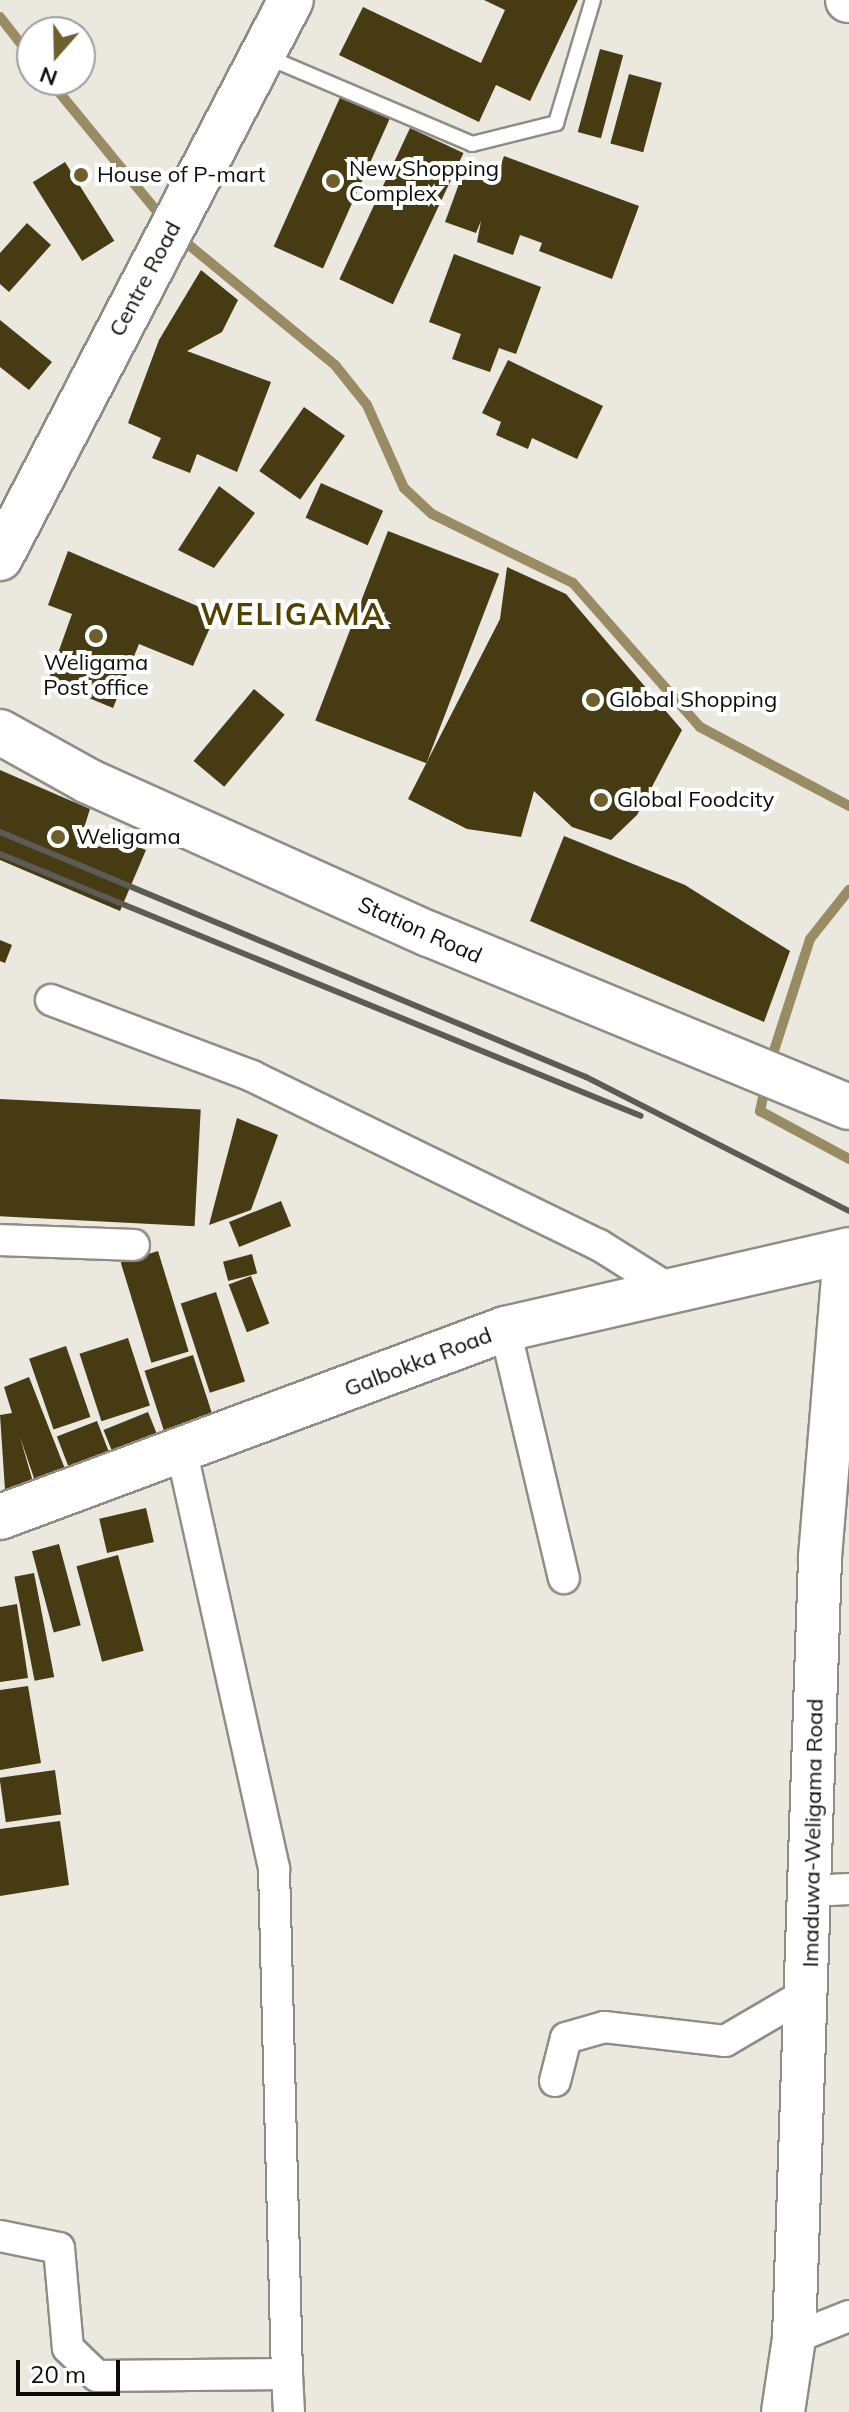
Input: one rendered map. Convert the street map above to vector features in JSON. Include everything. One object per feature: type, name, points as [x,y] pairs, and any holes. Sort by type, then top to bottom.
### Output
[{"type":"main road","name":"Centre Road","points":[[0,558],[291,0]]},
{"type":"main road","name":"Station Road","points":[[0,732],[214,838],[707,1052],[849,1107]]},
{"type":"main road","name":"Galbokka Road","points":[[0,1517],[182,1453],[505,1329],[666,1287],[847,1252]]},
{"type":"main road","name":"Imaduwa-Weligama Road","points":[[783,2412],[794,2338],[809,1992],[830,1890],[820,1557],[847,1252]]},
{"type":"street","points":[[51,1000],[252,1076],[599,1245],[666,1287]]},
{"type":"street","points":[[0,1240],[134,1245]]},
{"type":"street","points":[[505,1329],[564,1578]]},
{"type":"street","points":[[182,1453],[274,1869],[289,2412]]},
{"type":"street","points":[[555,2081],[566,2038],[604,2027],[725,2041],[809,1992]]},
{"type":"street","points":[[0,2236],[59,2248],[68,2348],[97,2376],[287,2374]]},
{"type":"street","points":[[794,2338],[849,2316]]},
{"type":"lane","points":[[261,54],[472,144],[556,123],[593,0]]},
{"type":"building","points":[[484,0],[578,0],[530,101],[496,85],[479,122],[339,55],[363,7],[481,63],[505,10]]},
{"type":"building","points":[[600,49],[623,55],[601,138],[578,132]]},
{"type":"building","points":[[629,74],[662,83],[643,152],[610,144]]},
{"type":"building","name":"New Shopping Complex","points":[[342,93],[391,115],[323,268],[274,246]]},
{"type":"building","points":[[410,128],[463,153],[393,304],[339,279]]},
{"type":"building","points":[[504,156],[639,206],[612,279],[539,251],[542,243],[520,235],[513,255],[477,242],[481,221],[476,233],[445,222],[468,159],[499,170]]},
{"type":"building","points":[[65,162],[114,241],[82,261],[33,182]]},
{"type":"building","points":[[27,223],[51,245],[9,292],[0,284],[0,253]]},
{"type":"building","points":[[454,254],[541,287],[516,354],[499,348],[490,372],[452,359],[461,334],[429,322]]},
{"type":"building","points":[[201,270],[238,300],[222,332],[187,351],[271,382],[237,472],[197,454],[190,473],[152,458],[161,438],[128,423],[159,340]]},
{"type":"building","points":[[0,320],[52,362],[29,390],[0,367]]},
{"type":"building","points":[[508,360],[603,406],[577,459],[532,438],[528,449],[496,435],[501,422],[482,413]]},
{"type":"building","points":[[304,407],[345,436],[300,500],[259,471]]},
{"type":"building","points":[[321,483],[383,511],[368,545],[306,518]]},
{"type":"building","points":[[219,486],[255,513],[214,568],[178,550]]},
{"type":"building","points":[[388,531],[499,574],[426,763],[315,721]]},
{"type":"building","points":[[68,551],[216,614],[193,666],[139,644],[113,708],[48,681],[72,614],[48,605]]},
{"type":"building","points":[[507,567],[566,594],[682,730],[637,815],[611,840],[572,827],[534,791],[521,837],[467,829],[408,799],[500,619]]},
{"type":"building","points":[[254,689],[285,715],[224,787],[194,761]]},
{"type":"building","name":"Weligama","points":[[0,770],[90,809],[85,825],[146,850],[120,911],[0,860]]},
{"type":"building","points":[[564,836],[685,885],[790,951],[764,1022],[530,921]]},
{"type":"building","points":[[0,940],[12,945],[5,963],[0,961]]},
{"type":"building","points":[[0,1099],[201,1110],[195,1226],[0,1216]]},
{"type":"building","points":[[237,1118],[278,1135],[251,1210],[209,1225]]},
{"type":"building","points":[[281,1201],[291,1226],[239,1247],[229,1222]]},
{"type":"building","points":[[158,1251],[189,1351],[151,1363],[121,1262]]},
{"type":"building","points":[[252,1254],[257,1273],[228,1281],[223,1262]]},
{"type":"building","points":[[251,1276],[269,1324],[247,1332],[229,1285]]},
{"type":"building","points":[[216,1292],[245,1381],[210,1393],[181,1303]]},
{"type":"building","points":[[128,1338],[150,1406],[101,1421],[79,1354]]},
{"type":"building","points":[[66,1346],[90,1417],[54,1430],[29,1359]]},
{"type":"building","points":[[193,1355],[215,1423],[167,1439],[144,1371]]},
{"type":"building","points":[[29,1377],[67,1474],[36,1484],[20,1437],[33,1482],[5,1490],[0,1415],[12,1413],[4,1387]]},
{"type":"building","points":[[148,1412],[161,1444],[117,1462],[103,1430]]},
{"type":"building","points":[[97,1421],[110,1455],[70,1470],[57,1436]]},
{"type":"building","points":[[146,1508],[154,1542],[107,1553],[99,1519]]},
{"type":"building","points":[[59,1544],[81,1625],[54,1632],[32,1551]]},
{"type":"building","points":[[118,1555],[144,1651],[102,1662],[76,1566]]},
{"type":"building","points":[[34,1573],[54,1677],[35,1681],[14,1577]]},
{"type":"building","points":[[17,1604],[28,1678],[0,1682],[0,1607]]},
{"type":"building","points":[[28,1686],[41,1763],[0,1770],[0,1690]]},
{"type":"building","points":[[55,1770],[61,1815],[6,1822],[0,1778]]},
{"type":"building","points":[[60,1821],[69,1885],[0,1896],[0,1829]]},
{"type":"waterway","points":[[0,17],[16,38]]},
{"type":"waterway","points":[[62,96],[165,221]]},
{"type":"waterway","points":[[178,236],[335,365],[367,405],[404,488],[432,514],[573,583],[700,727],[849,806]]},
{"type":"waterway","points":[[770,1063],[810,939],[849,890]]},
{"type":"waterway","points":[[766,1083],[760,1111],[849,1159]]},
{"type":"railway","points":[[0,832],[586,1077],[849,1211]]},
{"type":"railway","points":[[0,854],[641,1116]]},
{"type":"place","name":"House of P-mart","points":[[81,175]]},
{"type":"place","name":"New Shopping Complex","points":[[333,181]]},
{"type":"place","name":"Weligama Post office","points":[[96,636]]},
{"type":"place","name":"Global Shopping","points":[[593,700]]},
{"type":"place","name":"Global Foodcity","points":[[601,800]]},
{"type":"place","name":"Weligama","points":[[58,837]]},
{"type":"district","name":"WELIGAMA","points":[[293,614]]}]
